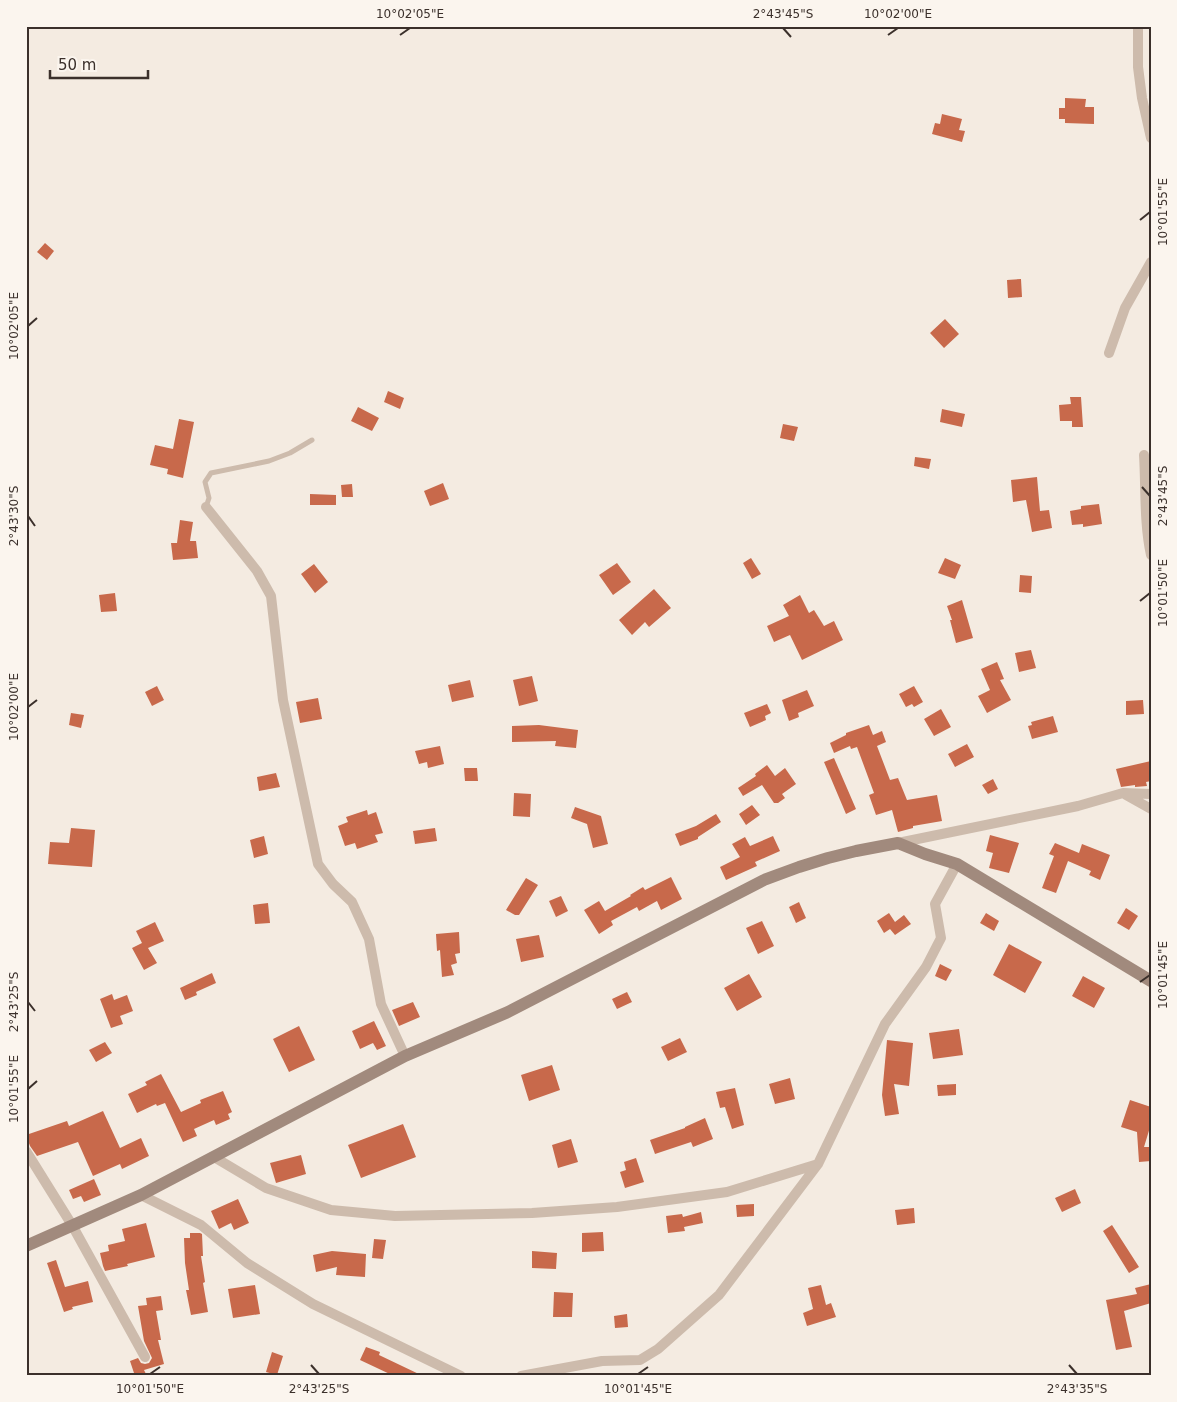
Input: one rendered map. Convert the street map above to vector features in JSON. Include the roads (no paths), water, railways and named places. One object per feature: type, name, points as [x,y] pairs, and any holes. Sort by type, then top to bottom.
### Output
[{"type":"street","points":[[1138,26],[1138,67],[1142,98],[1151,138]]},
{"type":"street","points":[[1109,353],[1125,308],[1151,262]]},
{"type":"street","points":[[1144,455],[1147,531],[1151,555]]},
{"type":"street","points":[[206,507],[258,571],[271,596],[283,700],[318,864],[352,902],[369,939],[381,1004],[405,1056]]},
{"type":"street","points":[[1124,793],[1151,809]]},
{"type":"street","points":[[26,1246],[142,1195],[405,1056],[508,1012],[764,880],[828,858],[856,851],[1078,806],[1124,793],[1151,794]]},
{"type":"street","points":[[898,843],[957,864],[1151,981]]},
{"type":"street","points":[[521,1376],[602,1361],[640,1360],[658,1349],[719,1295],[818,1164],[886,1024],[926,967],[941,938],[935,904],[957,864]]},
{"type":"street","points":[[26,1151],[72,1225],[145,1357]]},
{"type":"street","points":[[214,1157],[266,1188],[331,1210],[395,1216],[532,1213],[617,1207],[727,1192],[818,1164]]},
{"type":"street","points":[[142,1195],[200,1225],[247,1263],[313,1304],[461,1376]]},
{"type":"lane","points":[[206,507],[209,498],[205,482],[211,473],[269,462],[290,453],[312,440]]}]
